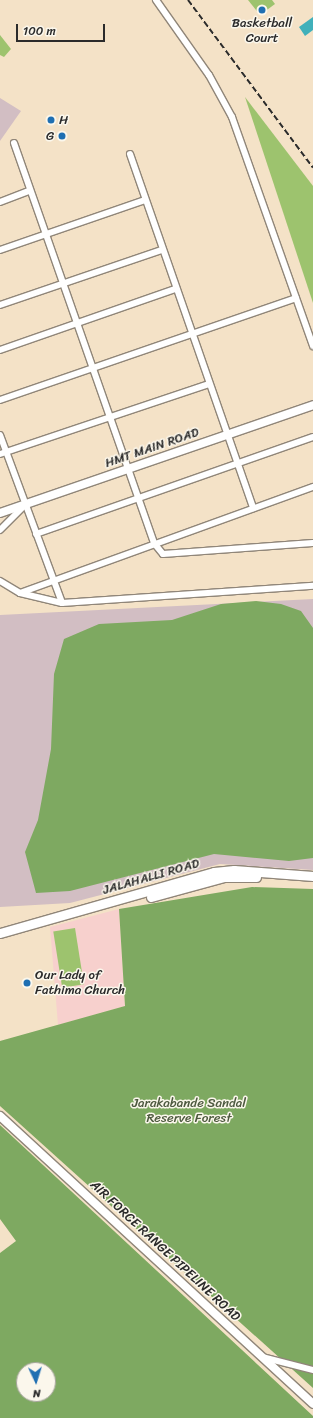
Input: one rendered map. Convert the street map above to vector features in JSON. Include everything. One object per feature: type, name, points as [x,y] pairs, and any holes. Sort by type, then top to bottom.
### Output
[{"type":"main road","name":"JALAHALLI ROAD","points":[[0,933],[234,870],[313,876]]},
{"type":"main road","points":[[0,938],[175,887],[231,877],[313,882]]},
{"type":"street","points":[[156,0],[209,75],[232,116],[313,346]]},
{"type":"street","points":[[14,143],[44,234],[154,543],[162,554],[313,543]]},
{"type":"street","points":[[130,154],[175,289],[253,508]]},
{"type":"street","points":[[0,202],[29,191]]},
{"type":"street","points":[[0,250],[145,200]]},
{"type":"street","points":[[0,305],[162,250]]},
{"type":"street","points":[[0,350],[76,322],[175,289]]},
{"type":"street","points":[[0,400],[91,366],[296,298]]},
{"type":"street","points":[[3,453],[209,384]]},
{"type":"street","name":"HMT MAIN ROAD","points":[[0,513],[313,405]]},
{"type":"street","points":[[0,435],[3,453],[25,505],[62,603]]},
{"type":"street","points":[[36,534],[313,437]]},
{"type":"street","points":[[20,593],[52,579],[313,487]]},
{"type":"street","points":[[0,530],[25,505]]},
{"type":"street","points":[[0,581],[20,593],[62,603],[313,586]]},
{"type":"street","name":"AIR FORCE RANGE PIPELINE ROAD","points":[[0,1116],[313,1404]]},
{"type":"street","points":[[262,1357],[313,1370]]},
{"type":"shaded area","points":[[0,98],[21,111],[0,141]]},
{"type":"shaded area","points":[[313,599],[313,870],[220,864],[70,903],[0,907],[0,615]]},
{"type":"shaded area","points":[[119,909],[125,1006],[58,1025],[50,927]]},
{"type":"green space","name":"Basketball Court","points":[[248,0],[272,0],[275,4],[260,15]]},
{"type":"green space","points":[[0,35],[11,49],[4,57],[0,55]]},
{"type":"green space","points":[[245,97],[313,186],[313,303]]},
{"type":"green space","points":[[256,601],[281,604],[301,611],[313,628],[313,858],[289,861],[214,854],[70,891],[36,893],[25,852],[38,820],[51,749],[54,674],[64,639],[99,624],[172,620],[221,604]]},
{"type":"green space","name":"Jarakabande Sandal Reserve Forest","points":[[252,887],[313,889],[313,1388],[0,1106],[0,1041],[125,1006],[119,909]]},
{"type":"green space","points":[[75,928],[84,984],[62,988],[53,931]]},
{"type":"green space","points":[[0,1125],[313,1416],[313,1418],[0,1418],[0,1253],[16,1241],[0,1219]]},
{"type":"water","points":[[313,17],[313,30],[305,36],[299,27]]},
{"type":"railway","points":[[188,0],[313,168]]},
{"type":"place","name":"Basketball Court","points":[[262,10]]},
{"type":"place","name":"H","points":[[51,120]]},
{"type":"place","name":"G","points":[[62,136]]},
{"type":"place","name":"Our Lady of Fathima Church","points":[[27,983]]}]
